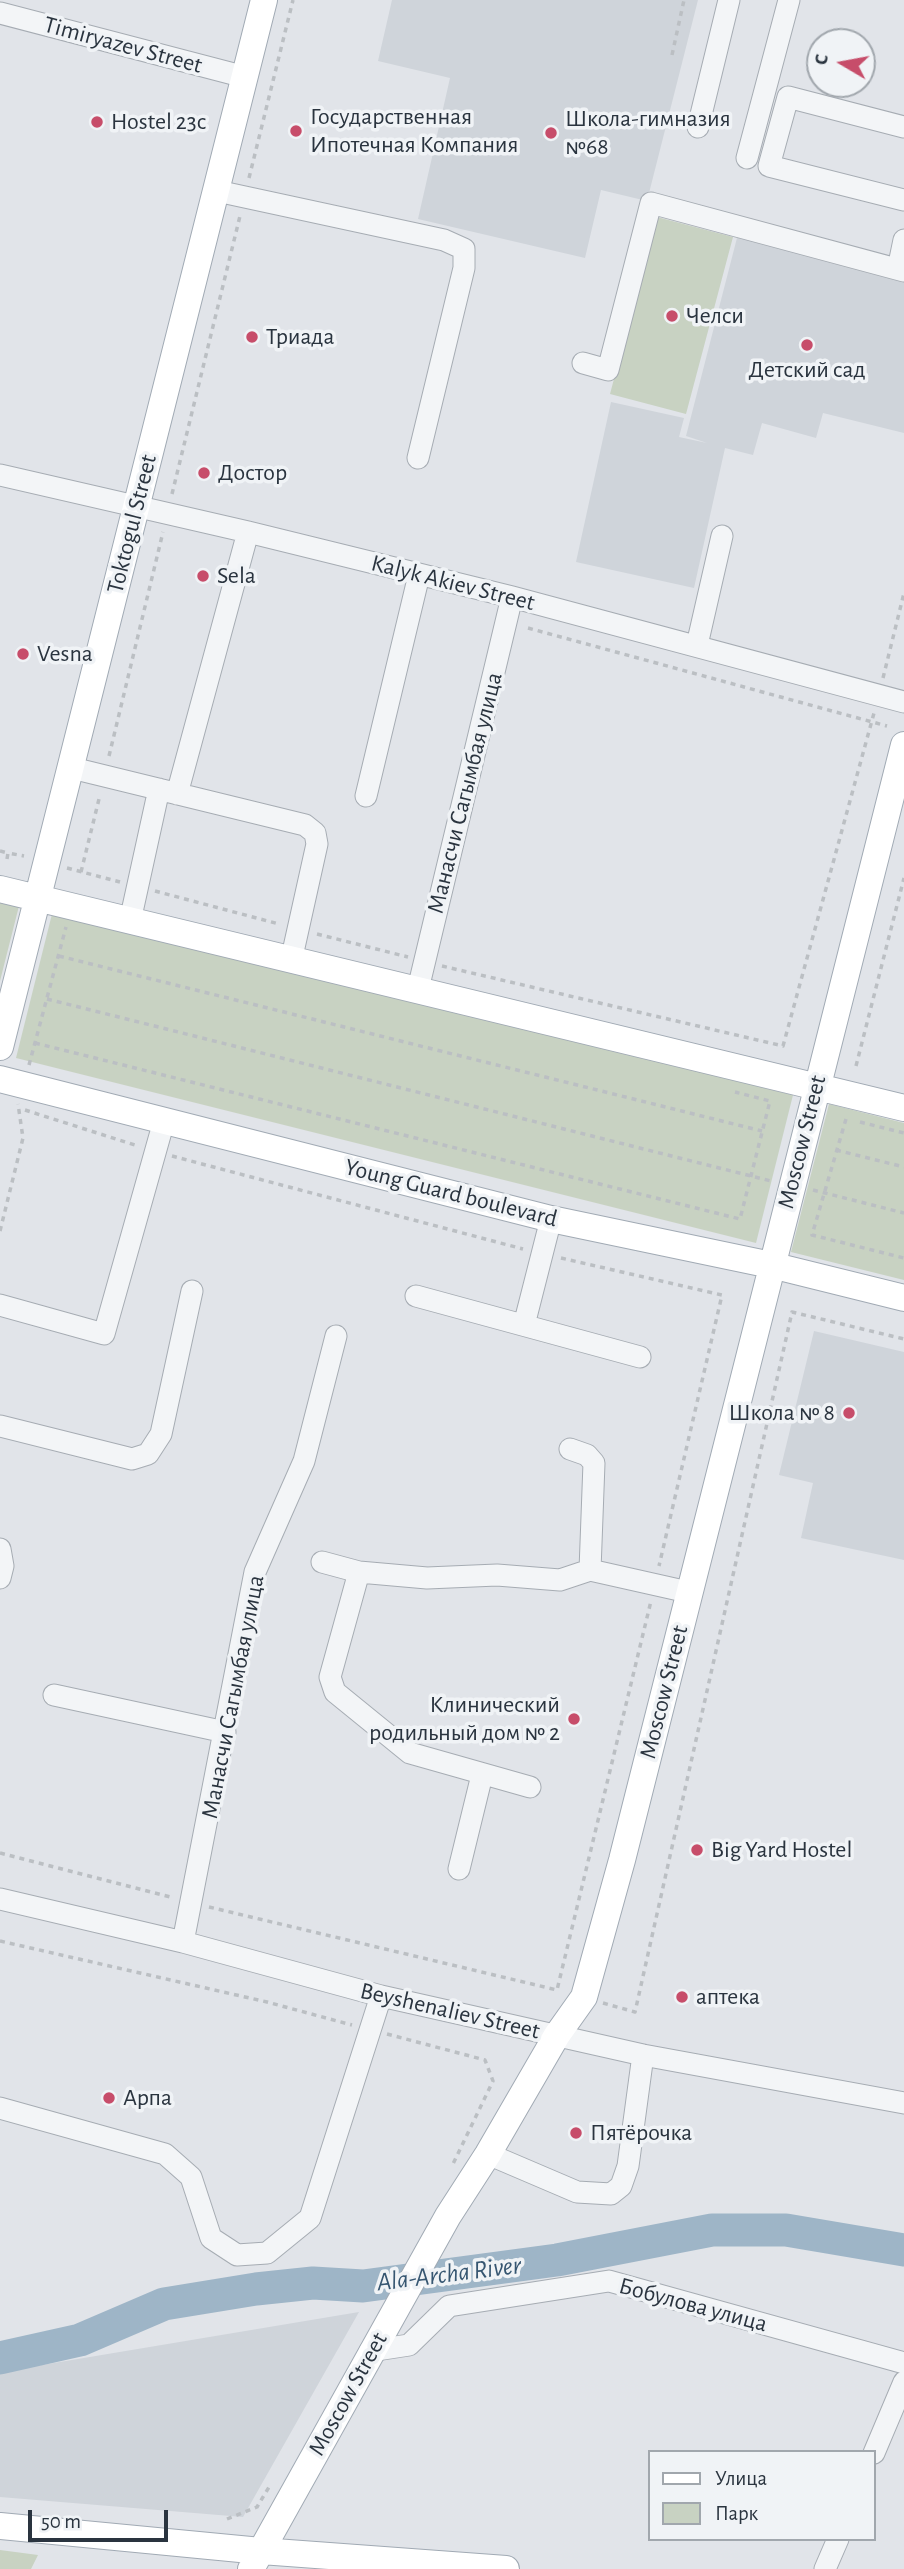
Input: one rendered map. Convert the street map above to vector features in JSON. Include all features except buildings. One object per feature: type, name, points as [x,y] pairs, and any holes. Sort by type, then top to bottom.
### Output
[{"type":"main road","name":"Toktogul Street","points":[[0,1047],[264,0]]},
{"type":"main road","name":"Moscow Street","points":[[256,2560],[447,2216],[488,2154],[557,2035],[584,1997],[816,1085],[895,735]]},
{"type":"main road","points":[[0,888],[291,961],[418,989],[904,1108]]},
{"type":"main road","name":"Young Guard boulevard","points":[[0,1079],[551,1219],[771,1265],[904,1298]]},
{"type":"main road","points":[[0,2526],[256,2560],[506,2569]]},
{"type":"street","points":[[698,127],[729,0]]},
{"type":"street","points":[[747,158],[789,0]]},
{"type":"street","name":"Timiryazev Street","points":[[0,13],[245,77]]},
{"type":"street","points":[[904,127],[788,97],[769,166],[904,200]]},
{"type":"street","points":[[217,191],[444,240],[464,249],[464,268],[418,458]]},
{"type":"street","points":[[583,363],[608,370],[651,203],[901,270],[904,240]]},
{"type":"street","name":"Kalyk Akiev Street","points":[[0,475],[512,597],[904,702]]},
{"type":"street","points":[[130,921],[248,532]]},
{"type":"street","points":[[697,645],[722,536]]},
{"type":"street","points":[[366,796],[419,575]]},
{"type":"street","name":"Манасчи Сагымбая улица","points":[[418,989],[512,597]]},
{"type":"street","points":[[72,768],[305,825],[314,833],[317,844],[291,961]]},
{"type":"street","points":[[0,1305],[104,1334],[164,1121]]},
{"type":"street","points":[[524,1325],[551,1219]]},
{"type":"street","points":[[0,1426],[132,1459],[148,1454],[161,1433],[192,1292]]},
{"type":"street","points":[[416,1296],[640,1357]]},
{"type":"street","name":"Манасчи Сагымбая улица","points":[[183,1942],[255,1572],[304,1461],[336,1336]]},
{"type":"street","points":[[570,1449],[587,1455],[594,1463],[590,1570]]},
{"type":"street","points":[[0,1549],[3,1566],[0,1578]]},
{"type":"street","points":[[322,1562],[359,1572],[427,1578],[497,1575],[560,1580],[590,1570],[688,1592]]},
{"type":"street","points":[[359,1572],[330,1677],[335,1692],[411,1753],[530,1787]]},
{"type":"street","points":[[54,1695],[225,1732]]},
{"type":"street","points":[[459,1869],[482,1775]]},
{"type":"street","name":"Beyshenaliev Street","points":[[0,1899],[183,1942],[382,1996],[643,2055],[904,2102]]},
{"type":"street","points":[[0,2108],[165,2154],[191,2177],[211,2238],[237,2255],[267,2253],[310,2218],[382,1996]]},
{"type":"street","points":[[488,2154],[577,2192],[611,2194],[621,2186],[628,2166],[643,2055]]},
{"type":"street","name":"Бобулова улица","points":[[370,2351],[409,2345],[449,2306],[609,2281],[904,2363]]},
{"type":"street","points":[[875,2450],[904,2382]]},
{"type":"street","points":[[825,2569],[837,2541]]},
{"type":"path","points":[[81,872],[293,0]]},
{"type":"path","points":[[672,55],[684,0]]},
{"type":"path","points":[[783,1046],[904,593]]},
{"type":"path","points":[[528,628],[871,722],[895,735]]},
{"type":"path","points":[[0,850],[24,856]]},
{"type":"path","points":[[7,859],[8,853]]},
{"type":"path","points":[[856,1066],[904,878]]},
{"type":"path","points":[[29,1066],[68,922]]},
{"type":"path","points":[[59,956],[762,1131]]},
{"type":"path","points":[[47,999],[904,1213]]},
{"type":"path","points":[[35,1043],[740,1219],[770,1101]]},
{"type":"path","points":[[0,1231],[23,1138],[17,1108],[155,1152],[542,1254],[722,1295]]},
{"type":"path","points":[[904,1133],[844,1118],[812,1235],[904,1258]]},
{"type":"path","points":[[836,1150],[904,1167]]},
{"type":"path","points":[[635,2012],[792,1312],[904,1339]]},
{"type":"path","points":[[0,1941],[267,2002],[485,2060],[493,2081],[452,2165]]},
{"type":"shaded area","name":"Школа-гимназия №68","points":[[392,0],[698,0],[647,201],[601,190],[585,258],[418,219],[450,78],[378,61]]},
{"type":"shaded area","name":"Детский сад","points":[[738,234],[904,277],[904,433],[823,413],[816,438],[762,423],[753,455],[725,448],[694,588],[576,562],[611,402],[684,418],[679,437],[707,443],[686,436]]},
{"type":"shaded area","name":"Школа № 8","points":[[814,1331],[904,1352],[904,1560],[801,1538],[813,1483],[779,1475]]},
{"type":"shaded area","points":[[359,2312],[243,2517],[0,2497],[0,2372]]},
{"type":"green space","name":"Челси","points":[[657,217],[733,237],[686,414],[610,394]]},
{"type":"green space","points":[[0,897],[20,902],[0,981]]},
{"type":"green space","points":[[53,910],[793,1095],[756,1243],[16,1058]]},
{"type":"green space","points":[[829,1104],[904,1123],[904,1280],[791,1252]]},
{"type":"green space","points":[[0,2550],[38,2555],[31,2569],[0,2569]]},
{"type":"waterway","name":"Ala-Archa River","points":[[0,2358],[80,2340],[164,2304],[256,2289],[313,2283],[363,2286],[557,2260],[712,2230],[786,2230],[904,2250]]},
{"type":"place","name":"Hostel 23c","points":[[97,122]]},
{"type":"place","name":"Государственная Ипотечная Компания","points":[[296,131]]},
{"type":"place","name":"Школа-гимназия №68","points":[[551,133]]},
{"type":"place","name":"Челси","points":[[672,316]]},
{"type":"place","name":"Триада","points":[[252,337]]},
{"type":"place","name":"Детский сад","points":[[807,345]]},
{"type":"place","name":"Достор","points":[[204,473]]},
{"type":"place","name":"Sela","points":[[203,576]]},
{"type":"place","name":"Vesna","points":[[23,654]]},
{"type":"place","name":"Школа № 8","points":[[849,1413]]},
{"type":"place","name":"Клинический родильный дом № 2","points":[[574,1719]]},
{"type":"place","name":"Big Yard Hostel","points":[[697,1850]]},
{"type":"place","name":"аптека","points":[[682,1997]]},
{"type":"place","name":"Арпа","points":[[109,2098]]},
{"type":"place","name":"Пятёрочка","points":[[576,2133]]}]
